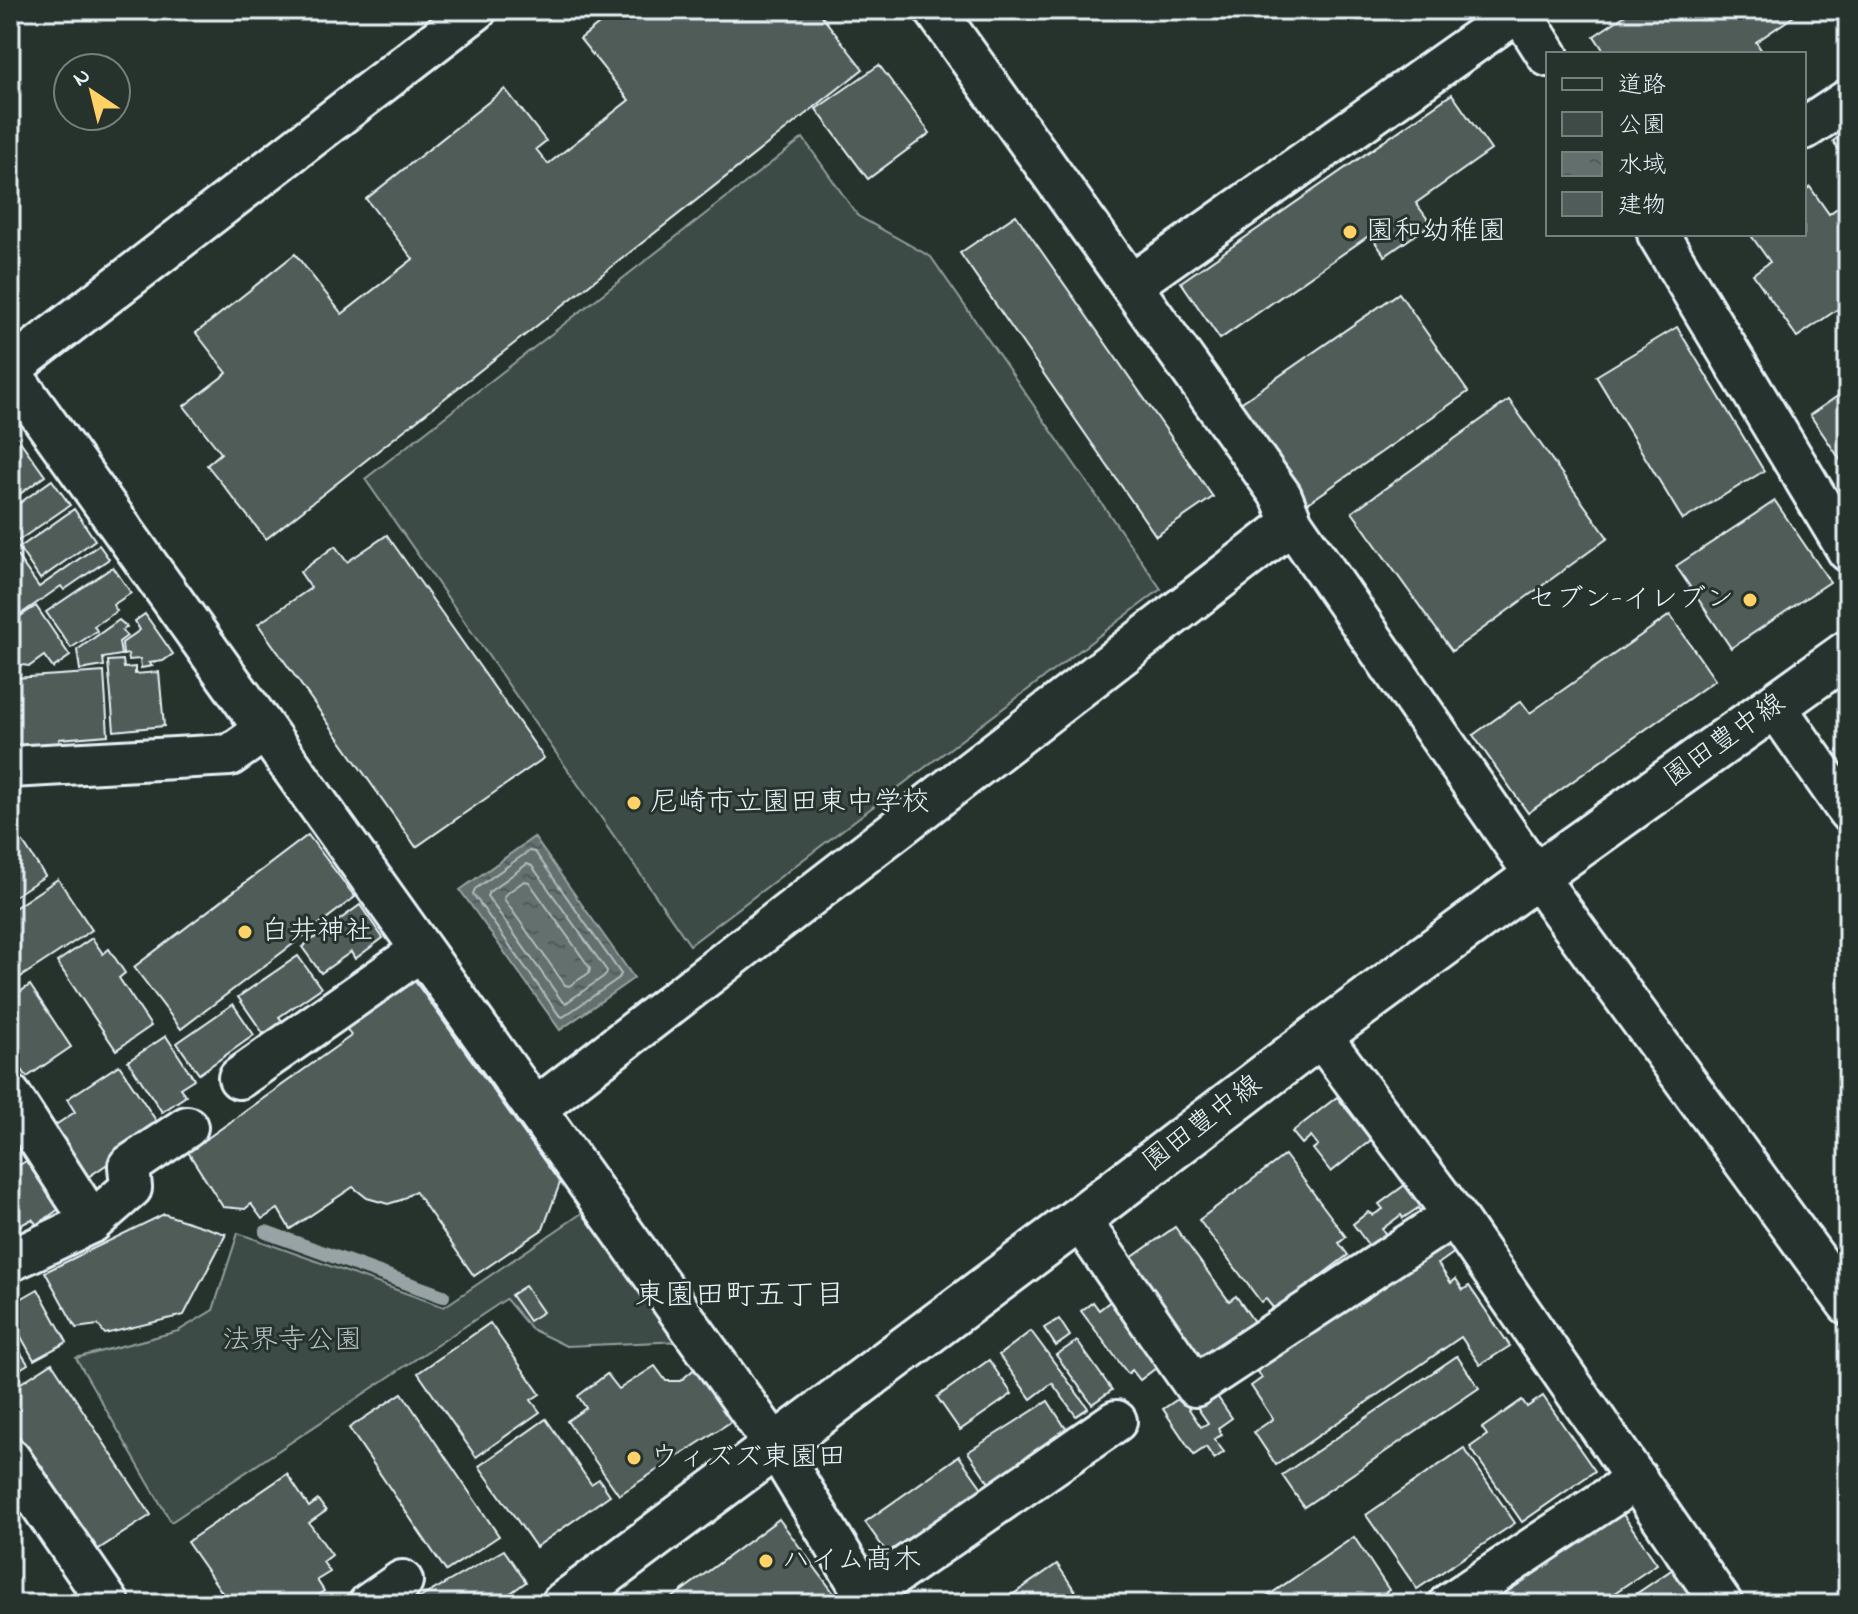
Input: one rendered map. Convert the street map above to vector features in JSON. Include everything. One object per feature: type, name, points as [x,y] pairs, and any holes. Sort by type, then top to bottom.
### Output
[{"type":"street","points":[[476,10],[10,370],[420,951],[776,1447],[868,1599],[1116,1421]]},
{"type":"street","points":[[935,10],[1281,496],[1292,523],[1536,876],[1848,1304]]},
{"type":"street","points":[[1131,285],[1520,10],[1546,53]]},
{"type":"street","points":[[1806,128],[1848,100]]},
{"type":"street","points":[[1659,236],[1848,551]]},
{"type":"street","points":[[535,1109],[1292,523]]},
{"type":"street","name":"園田豊中線","points":[[564,1604],[1320,1035],[1848,653]]},
{"type":"street","points":[[1775,706],[1848,811]]},
{"type":"street","points":[[10,767],[230,755],[264,731]]},
{"type":"street","points":[[239,1078],[420,951]]},
{"type":"street","points":[[1320,1035],[1454,1215],[1722,1604]]},
{"type":"street","points":[[10,1095],[92,1222]]},
{"type":"street","points":[[10,1261],[92,1222],[131,1188],[129,1166],[187,1127]]},
{"type":"street","points":[[1079,1219],[1195,1386],[1454,1215]]},
{"type":"street","points":[[10,1459],[109,1604]]},
{"type":"street","points":[[1449,1604],[1637,1479]]},
{"type":"street","points":[[369,1604],[402,1581]]},
{"type":"green space","points":[[803,138],[858,216],[931,257],[1161,589],[690,945],[365,479]]},
{"type":"green space","name":"法界寺公園","points":[[582,1213],[683,1341],[566,1346],[531,1329],[506,1299],[171,1522],[76,1358],[178,1331],[213,1310],[238,1233],[444,1307]]},
{"type":"water","points":[[534,837],[634,978],[560,1030],[460,890]]},
{"type":"building","points":[[617,10],[817,10],[863,69],[266,539],[207,465],[221,453],[184,406],[227,373],[196,333],[295,254],[342,314],[413,259],[366,199],[505,89],[546,141],[536,149],[548,164],[629,100],[580,39]]},
{"type":"building","points":[[1633,10],[1803,10],[1756,42],[1763,52],[1605,52],[1594,36]]},
{"type":"building","points":[[879,65],[930,133],[868,179],[816,109]]},
{"type":"building","points":[[1452,94],[1491,150],[1416,203],[1431,224],[1385,256],[1370,235],[1220,339],[1181,282]]},
{"type":"building","points":[[1848,131],[1848,163],[1833,141]]},
{"type":"building","points":[[1810,187],[1829,214],[1848,200],[1848,285],[1841,290],[1848,302],[1797,337],[1753,274],[1770,262],[1751,236],[1806,236],[1806,190]]},
{"type":"building","points":[[1016,215],[1213,497],[1156,536],[960,253]]},
{"type":"building","points":[[1399,293],[1468,392],[1308,503],[1239,404]]},
{"type":"building","points":[[1677,327],[1764,471],[1683,520],[1596,376]]},
{"type":"building","points":[[1848,389],[1848,471],[1810,415]]},
{"type":"building","points":[[1509,400],[1608,538],[1452,651],[1352,512]]},
{"type":"building","points":[[10,427],[45,476],[10,501]]},
{"type":"building","points":[[52,480],[70,505],[15,543],[10,537],[10,510]]},
{"type":"building","points":[[1775,501],[1830,582],[1731,648],[1676,566]]},
{"type":"building","points":[[74,509],[95,540],[40,579],[19,548]]},
{"type":"building","points":[[387,535],[544,758],[416,847],[258,624],[311,588],[300,572],[335,546],[347,562]]},
{"type":"building","points":[[99,545],[109,559],[64,590],[61,586],[21,614],[10,598],[10,546],[39,587]]},
{"type":"building","points":[[113,567],[131,593],[113,605],[117,611],[94,626],[97,631],[71,648],[46,612]]},
{"type":"building","points":[[36,606],[70,656],[53,668],[44,656],[30,666],[12,664],[10,660],[10,623]]},
{"type":"building","points":[[145,614],[173,654],[163,661],[149,663],[152,666],[141,668],[140,659],[129,660],[128,654],[123,655],[122,643],[140,630],[135,621]]},
{"type":"building","points":[[1670,615],[1715,680],[1528,813],[1473,735],[1521,701],[1530,713]]},
{"type":"building","points":[[119,620],[127,627],[122,631],[127,636],[119,642],[121,655],[103,658],[104,666],[80,670],[77,650]]},
{"type":"building","points":[[123,660],[124,668],[135,667],[135,674],[159,672],[164,726],[114,731],[108,661]]},
{"type":"building","points":[[104,672],[108,735],[59,739],[60,752],[17,754],[16,742],[10,742],[10,707],[16,706],[14,678]]},
{"type":"building","points":[[13,827],[45,876],[10,899],[10,829]]},
{"type":"building","name":"白井神社","points":[[308,835],[355,897],[181,1029],[134,967]]},
{"type":"building","points":[[58,879],[92,930],[10,984],[10,911]]},
{"type":"building","points":[[360,905],[383,938],[355,959],[351,952],[321,973],[302,947]]},
{"type":"building","points":[[92,938],[103,954],[109,949],[125,973],[119,978],[151,1026],[116,1050],[57,962]]},
{"type":"building","points":[[298,956],[321,988],[279,1017],[284,1023],[265,1036],[238,997]]},
{"type":"building","points":[[414,980],[560,1183],[543,1229],[474,1276],[415,1191],[388,1204],[367,1198],[353,1187],[290,1229],[278,1209],[262,1219],[251,1204],[245,1209],[223,1207],[188,1152],[351,1036],[346,1027]]},
{"type":"building","points":[[30,985],[71,1047],[27,1077],[10,1052],[10,999]]},
{"type":"building","points":[[233,1004],[254,1035],[199,1074],[177,1043]]},
{"type":"building","points":[[166,1036],[194,1079],[180,1088],[186,1096],[162,1112],[128,1061]]},
{"type":"building","points":[[119,1065],[161,1128],[82,1181],[48,1130],[75,1112],[67,1099]]},
{"type":"building","points":[[1337,1097],[1371,1140],[1331,1172],[1313,1149],[1318,1145],[1311,1136],[1302,1144],[1292,1132]]},
{"type":"building","points":[[1285,1155],[1346,1237],[1339,1243],[1348,1255],[1275,1310],[1266,1299],[1261,1302],[1199,1220]]},
{"type":"building","points":[[26,1161],[59,1209],[37,1225],[32,1219],[10,1231],[10,1171]]},
{"type":"building","points":[[1409,1182],[1428,1209],[1423,1214],[1418,1208],[1403,1218],[1401,1215],[1382,1229],[1389,1239],[1372,1250],[1353,1224],[1368,1212],[1373,1215],[1383,1209],[1379,1204]]},
{"type":"building","points":[[164,1214],[226,1234],[184,1315],[105,1334],[98,1325],[76,1328],[45,1272]]},
{"type":"building","points":[[1175,1227],[1229,1301],[1236,1296],[1259,1329],[1201,1371],[1124,1263]]},
{"type":"building","points":[[1441,1232],[1455,1252],[1438,1264],[1451,1283],[1456,1279],[1463,1290],[1469,1286],[1510,1346],[1480,1365],[1461,1337],[1276,1465],[1254,1432],[1273,1419],[1251,1386],[1262,1378],[1252,1362]]},
{"type":"building","points":[[525,1286],[543,1312],[529,1321],[511,1295]]},
{"type":"building","points":[[38,1289],[67,1342],[34,1360],[10,1317],[10,1305]]},
{"type":"building","points":[[1112,1300],[1160,1365],[1140,1380],[1132,1370],[1128,1374],[1081,1311],[1093,1302],[1099,1310]]},
{"type":"building","points":[[1059,1319],[1070,1336],[1056,1346],[1044,1328]]},
{"type":"building","points":[[490,1323],[540,1394],[531,1400],[540,1412],[476,1457],[418,1373]]},
{"type":"building","points":[[1031,1331],[1088,1408],[1076,1416],[1052,1383],[1031,1399],[999,1355]]},
{"type":"building","points":[[10,1336],[28,1364],[10,1375]]},
{"type":"building","points":[[1077,1341],[1112,1390],[1092,1404],[1056,1355]]},
{"type":"building","points":[[1457,1356],[1479,1388],[1304,1507],[1282,1475]]},
{"type":"building","points":[[989,1360],[1012,1394],[960,1430],[937,1397]]},
{"type":"building","points":[[52,1363],[151,1515],[94,1552],[10,1422],[10,1390]]},
{"type":"building","name":"ウィズズ東園田","points":[[655,1366],[666,1381],[680,1381],[697,1367],[735,1419],[619,1495],[567,1421],[586,1408],[578,1396],[607,1374],[619,1389]]},
{"type":"building","points":[[1208,1383],[1232,1418],[1218,1428],[1222,1435],[1214,1439],[1224,1452],[1214,1459],[1206,1447],[1194,1455],[1163,1409],[1181,1397],[1201,1427],[1208,1423],[1194,1403]]},
{"type":"building","points":[[402,1393],[499,1536],[446,1571],[349,1428]]},
{"type":"building","points":[[1543,1396],[1595,1471],[1522,1522],[1470,1447],[1487,1435],[1482,1428],[1522,1400],[1527,1407]]},
{"type":"building","points":[[1048,1401],[1072,1438],[993,1489],[968,1452]]},
{"type":"building","points":[[546,1419],[591,1484],[599,1479],[610,1495],[536,1547],[479,1466]]},
{"type":"building","points":[[1464,1448],[1515,1523],[1417,1589],[1366,1515]]},
{"type":"building","points":[[959,1456],[984,1491],[890,1557],[865,1522]]},
{"type":"building","points":[[287,1474],[309,1507],[318,1500],[326,1511],[309,1523],[332,1555],[323,1562],[330,1572],[317,1580],[324,1591],[305,1604],[301,1604],[297,1597],[287,1604],[230,1604],[187,1542]]},
{"type":"building","points":[[1622,1513],[1657,1564],[1598,1604],[1489,1604]]},
{"type":"building","name":"ハイム髙木","points":[[779,1519],[841,1603],[664,1604]]},
{"type":"building","points":[[1354,1537],[1389,1590],[1373,1601],[1375,1604],[1256,1604]]},
{"type":"building","points":[[504,1550],[526,1582],[495,1604],[409,1604]]},
{"type":"building","points":[[1057,1564],[1084,1604],[999,1604]]},
{"type":"building","points":[[1676,1567],[1699,1600],[1694,1604],[1621,1604]]},
{"type":"building","points":[[964,1592],[973,1604],[947,1604]]},
{"type":"waterway","points":[[266,1232],[443,1296]]},
{"type":"place","name":"園和幼稚園","points":[[1350,232]]},
{"type":"place","name":"セブン-イレブン","points":[[1750,600]]},
{"type":"place","name":"尼崎市立園田東中学校","points":[[634,803]]},
{"type":"place","name":"白井神社","points":[[245,932]]},
{"type":"place","name":"ウィズズ東園田","points":[[634,1458]]},
{"type":"place","name":"ハイム髙木","points":[[766,1561]]},
{"type":"district","name":"東園田町五丁目","points":[[740,1297]]}]
